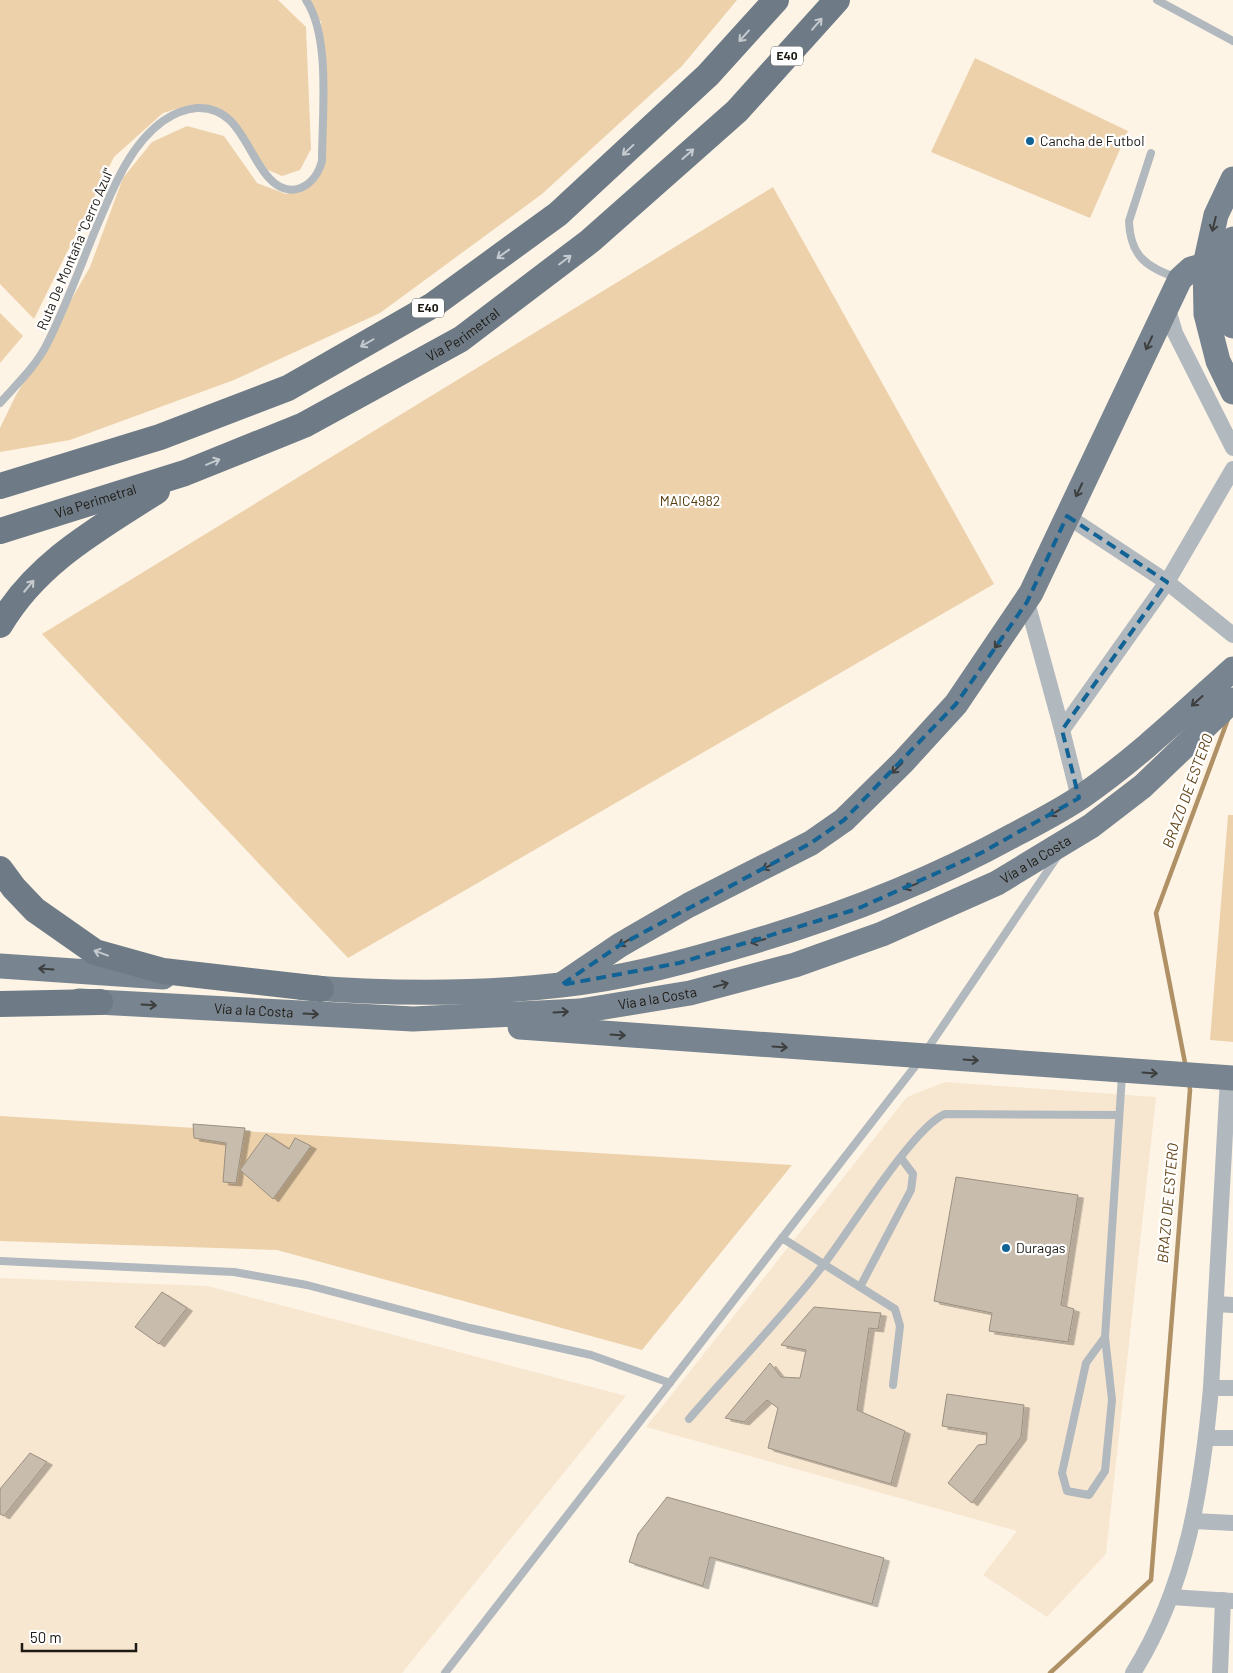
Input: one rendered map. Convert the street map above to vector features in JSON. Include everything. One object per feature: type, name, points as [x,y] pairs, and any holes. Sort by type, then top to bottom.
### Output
[{"type":"highway","name":"E40","points":[[0,486],[160,437],[288,388],[434,305],[558,214],[708,75],[776,0]]},
{"type":"highway","name":"Vía Perimetral","points":[[0,531],[185,473],[304,425],[462,338],[590,241],[737,111],[837,0]]},
{"type":"highway","points":[[0,625],[32,583],[63,552],[185,473]]},
{"type":"highway","points":[[0,869],[14,888],[35,910],[95,952],[162,971],[321,989]]},
{"type":"highway","points":[[0,1004],[100,1002]]},
{"type":"main road","points":[[1233,179],[1216,215],[1205,266],[1206,314],[1218,361],[1233,392]]},
{"type":"main road","points":[[1233,239],[1229,253],[1228,309],[1233,326]]},
{"type":"main road","points":[[561,985],[620,944],[689,905],[811,843],[844,820],[903,762],[956,704],[1027,602],[1180,279],[1191,269],[1205,266]]},
{"type":"main road","name":"Vía a la Costa","points":[[0,966],[321,989],[422,994],[561,985],[620,977],[679,963],[792,931],[856,909],[981,853],[1079,798],[1134,759],[1233,668]]},
{"type":"main road","name":"Vía a la Costa","points":[[0,996],[413,1019],[580,1011],[690,994],[795,965],[882,934],[997,883],[1091,826],[1143,786],[1233,700]]},
{"type":"main road","points":[[413,1019],[1230,1078]]},
{"type":"street","points":[[1166,306],[1175,333],[1233,448]]},
{"type":"street","points":[[1062,730],[1167,582],[1233,469]]},
{"type":"street","points":[[1067,516],[1167,582],[1233,635]]},
{"type":"street","points":[[1027,602],[1079,798]]},
{"type":"street","points":[[1133,1673],[1146,1652],[1171,1597],[1194,1521],[1207,1438],[1212,1388],[1216,1304],[1228,1218],[1230,1078]]},
{"type":"street","points":[[1216,1304],[1233,1304]]},
{"type":"street","points":[[1212,1388],[1233,1388]]},
{"type":"street","points":[[1207,1438],[1233,1438]]},
{"type":"street","points":[[1194,1521],[1233,1523]]},
{"type":"street","points":[[1171,1597],[1228,1601],[1220,1673]]},
{"type":"lane","name":"Ruta De Montaña \"Cerro Azul\"","points":[[0,403],[26,375],[46,346],[116,182],[137,148],[162,122],[189,109],[206,108],[223,114],[236,125],[270,179],[282,187],[295,190],[305,187],[312,181],[319,171],[322,161],[322,45],[318,26],[306,0]]},
{"type":"lane","points":[[1157,0],[1233,41]]},
{"type":"lane","points":[[1151,153],[1129,221],[1129,233],[1133,244],[1145,263],[1153,269],[1180,279]]},
{"type":"lane","points":[[445,1673],[922,1057],[1068,840]]},
{"type":"lane","points":[[1105,1337],[1086,1363],[1062,1473],[1067,1491],[1089,1495],[1105,1471],[1112,1400],[1105,1337],[1122,1071]]},
{"type":"lane","points":[[689,1419],[823,1265],[901,1158],[932,1120],[945,1114],[1119,1115]]},
{"type":"lane","points":[[860,1287],[911,1190],[913,1174],[901,1158]]},
{"type":"lane","points":[[782,1238],[895,1309],[899,1316],[900,1326],[893,1385]]},
{"type":"lane","points":[[0,1261],[234,1272],[298,1284],[470,1328],[592,1355],[670,1384]]},
{"type":"highlighted area","points":[[1067,516],[1167,582],[1062,730],[1079,798],[981,853],[857,909],[679,963],[561,985],[620,945],[811,843],[844,820],[956,704],[1027,602]]},
{"type":"shaded area","points":[[945,1082],[1156,1097],[1106,1554],[1047,1617],[983,1575],[1017,1531],[646,1427],[907,1097]]},
{"type":"shaded area","points":[[0,1278],[208,1286],[626,1396],[402,1673],[0,1673]]},
{"type":"green space","points":[[0,0],[278,0],[306,27],[311,149],[300,170],[282,176],[268,170],[231,122],[190,105],[163,113],[114,157],[34,319],[0,284]]},
{"type":"green space","points":[[306,0],[737,0],[682,66],[542,194],[380,313],[234,380],[70,440],[0,452],[0,428],[15,397],[90,267],[123,178],[152,142],[187,126],[224,136],[257,183],[286,194],[302,187],[313,176],[322,154],[321,22]]},
{"type":"green space","name":"Cancha de Futbol","points":[[975,58],[1128,131],[1090,218],[931,152]]},
{"type":"green space","name":"MAIC4982","points":[[773,187],[994,584],[348,958],[42,634]]},
{"type":"green space","points":[[0,313],[23,336],[0,363]]},
{"type":"green space","points":[[1228,815],[1233,815],[1233,1042],[1210,1040]]},
{"type":"green space","points":[[0,1116],[792,1165],[642,1350],[277,1250],[0,1241]]},
{"type":"building","points":[[193,1124],[245,1128],[236,1183],[223,1182],[226,1143],[194,1138]]},
{"type":"building","points":[[266,1134],[289,1149],[295,1138],[311,1146],[273,1199],[240,1170]]},
{"type":"building","name":"Duragas","points":[[956,1177],[1078,1195],[1061,1305],[1074,1309],[1068,1342],[989,1331],[992,1313],[934,1301]]},
{"type":"building","points":[[162,1292],[187,1308],[159,1344],[135,1327]]},
{"type":"building","points":[[814,1307],[881,1313],[878,1329],[869,1328],[857,1410],[905,1431],[891,1484],[768,1448],[778,1408],[767,1400],[744,1422],[725,1418],[770,1363],[781,1377],[800,1378],[806,1350],[781,1345]]},
{"type":"building","points":[[947,1394],[1024,1405],[1021,1437],[972,1503],[948,1483],[978,1445],[986,1444],[987,1433],[942,1426]]},
{"type":"building","points":[[30,1453],[47,1462],[4,1516],[0,1514],[0,1489]]},
{"type":"building","points":[[667,1497],[884,1558],[872,1604],[710,1557],[703,1586],[629,1562],[638,1534]]},
{"type":"waterway","name":"BRAZO DE ESTERO","points":[[1186,1068],[1156,913],[1228,719]]},
{"type":"waterway","name":"BRAZO DE ESTERO","points":[[1050,1673],[1151,1580],[1190,1090],[1189,1083]]},
{"type":"place","name":"Cancha de Futbol","points":[[1030,141]]},
{"type":"place","name":"Duragas","points":[[1006,1248]]}]
